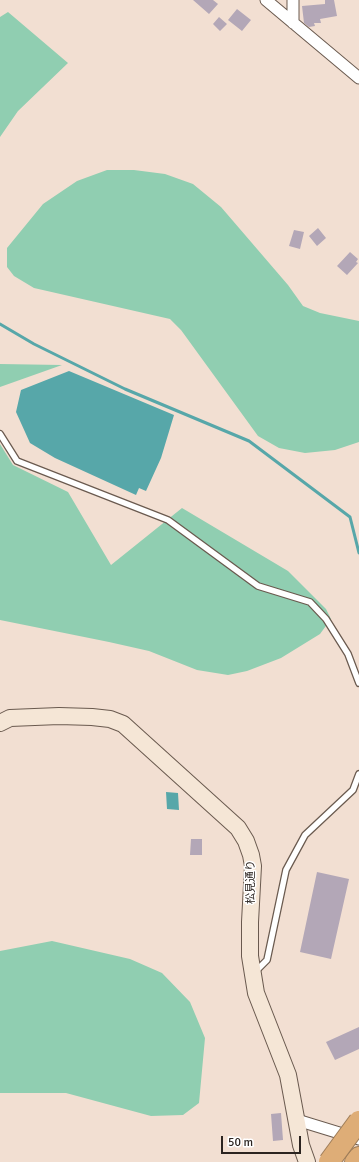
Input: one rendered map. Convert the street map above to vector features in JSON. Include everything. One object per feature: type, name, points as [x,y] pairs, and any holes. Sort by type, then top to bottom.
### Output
[{"type":"highway","points":[[330,1162],[359,1121]]},
{"type":"highway","points":[[355,1162],[359,1157]]},
{"type":"street","points":[[266,0],[359,78]]},
{"type":"street","points":[[293,0],[293,23]]},
{"type":"street","name":"松見通り","points":[[0,722],[10,718],[92,717],[110,719],[123,724],[238,828],[246,841],[253,866],[250,922],[250,956],[252,974],[256,993],[288,1075],[301,1145],[307,1162]]},
{"type":"street","points":[[297,1120],[359,1139]]},
{"type":"lane","points":[[0,434],[16,461],[168,520],[258,586],[310,602],[326,619],[348,654],[359,683]]},
{"type":"lane","points":[[252,974],[267,960],[286,870],[305,835],[353,790],[359,774]]},
{"type":"green space","points":[[8,12],[68,63],[18,111],[0,137],[0,17]]},
{"type":"green space","points":[[107,170],[134,170],[165,174],[193,184],[221,207],[288,285],[303,306],[320,313],[359,321],[359,442],[335,450],[305,453],[279,448],[258,436],[181,330],[170,319],[34,288],[14,276],[7,267],[7,248],[43,204],[77,181]]},
{"type":"green space","points":[[0,364],[62,365],[0,387]]},
{"type":"green space","points":[[0,444],[13,465],[68,492],[111,565],[182,508],[288,571],[326,609],[331,619],[320,634],[281,658],[247,671],[228,675],[197,670],[149,651],[0,620]]},
{"type":"green space","points":[[52,941],[130,959],[162,973],[190,1002],[205,1038],[199,1103],[183,1115],[151,1116],[66,1093],[0,1093],[0,951]]},
{"type":"water","points":[[69,371],[174,415],[161,458],[146,491],[139,488],[136,495],[55,458],[30,443],[16,412],[21,390]]},
{"type":"water","points":[[166,792],[178,793],[179,810],[167,809]]},
{"type":"building","points":[[193,0],[213,0],[218,4],[209,14]]},
{"type":"building","points":[[325,0],[334,0],[337,16],[320,19],[321,23],[314,23],[315,26],[309,27],[304,23],[302,6],[325,4]]},
{"type":"building","points":[[237,9],[251,20],[242,31],[228,20]]},
{"type":"building","points":[[219,17],[227,24],[220,31],[213,24]]},
{"type":"building","points":[[318,228],[326,238],[317,246],[309,236]]},
{"type":"building","points":[[294,230],[304,232],[300,249],[289,246]]},
{"type":"building","points":[[350,252],[358,259],[356,262],[358,263],[347,275],[337,266]]},
{"type":"building","points":[[191,839],[202,839],[202,855],[190,855]]},
{"type":"building","points":[[317,872],[349,879],[331,959],[300,952]]},
{"type":"building","points":[[359,1027],[359,1049],[335,1060],[326,1042]]},
{"type":"building","points":[[281,1113],[283,1140],[273,1141],[271,1114]]},
{"type":"waterway","points":[[0,324],[34,344],[125,389],[249,441],[350,517],[359,553]]}]
